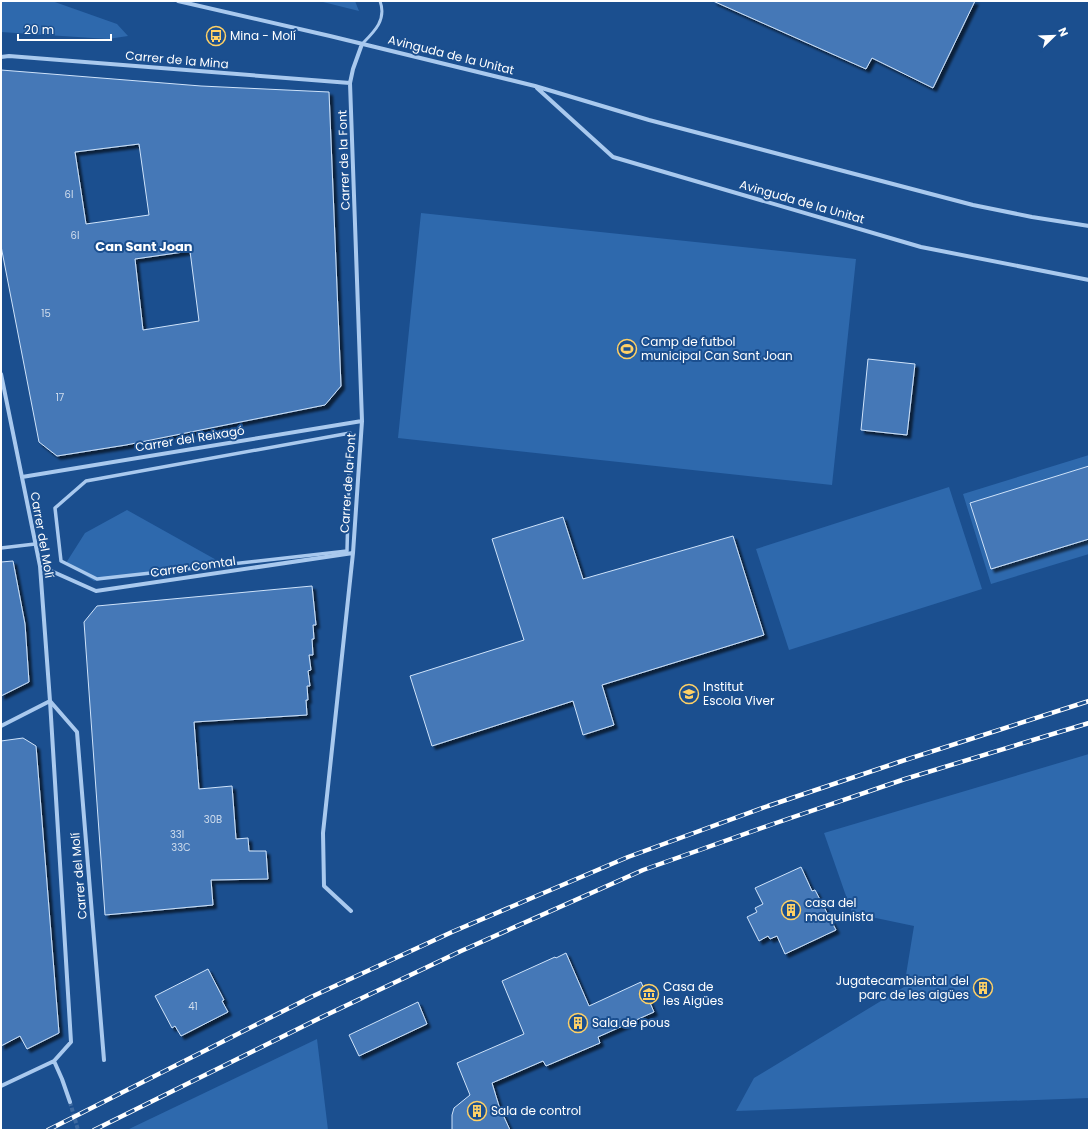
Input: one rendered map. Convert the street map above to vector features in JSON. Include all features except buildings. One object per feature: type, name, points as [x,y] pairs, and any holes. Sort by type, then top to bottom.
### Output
[{"type":"street","name":"Avinguda de la Unitat","points":[[178,1],[535,86],[649,120],[965,203],[1032,217],[1089,226]]},
{"type":"street","name":"Carrer de la Font","points":[[351,911],[324,886],[323,833],[354,553],[362,421],[350,83],[353,69],[362,44]]},
{"type":"street","name":"Carrer de la Mina","points":[[1,57],[9,56],[350,83]]},
{"type":"street","name":"Avinguda de la Unitat","points":[[535,86],[613,157],[921,247],[1089,280]]},
{"type":"street","name":"Carrer del Molí","points":[[1,374],[40,566],[50,701],[71,1042],[54,1062]]},
{"type":"street","name":"Carrer del Reixagó","points":[[22,477],[362,421]]},
{"type":"street","points":[[350,433],[347,551],[97,579],[61,561],[55,508],[86,481],[350,433]]},
{"type":"street","points":[[1,548],[35,544]]},
{"type":"street","name":"Carrer Comtal","points":[[40,566],[96,591],[354,553]]},
{"type":"street","name":"Carrer del Molí","points":[[50,701],[77,732],[104,1060]]},
{"type":"street","points":[[1,726],[50,701]]},
{"type":"street","points":[[1,1086],[54,1062],[70,1102]]},
{"type":"lane","points":[[362,44],[374,32],[381,18],[382,6],[380,1]]},
{"type":"shaded area","points":[[1,1],[52,1],[117,24],[128,36],[108,39],[1,32]]},
{"type":"shaded area","points":[[319,1],[355,1],[359,11]]},
{"type":"shaded area","name":"Camp de futbol municipal Can Sant Joan","points":[[421,213],[856,259],[832,485],[398,438]]},
{"type":"shaded area","points":[[1089,455],[1089,554],[991,584],[963,494]]},
{"type":"shaded area","points":[[949,487],[982,589],[789,650],[756,549]]},
{"type":"shaded area","points":[[127,510],[220,562],[94,581],[66,563],[85,533]]},
{"type":"shaded area","points":[[1089,754],[1089,1098],[736,1111],[754,1078],[904,987],[914,926],[852,913],[824,833]]},
{"type":"shaded area","points":[[317,1039],[328,1130],[127,1130]]},
{"type":"tunnel","points":[[70,1102],[78,1130]]},
{"type":"railway","points":[[48,1130],[311,997],[452,932],[628,857],[768,806],[1089,701]]},
{"type":"railway","points":[[94,1130],[322,1017],[461,951],[643,870],[905,779],[1089,723]]},
{"type":"place","name":"Mina - Molí","points":[[216,36]]},
{"type":"place","name":"Camp de futbol municipal Can Sant Joan","points":[[627,349]]},
{"type":"place","name":"Institut Escola Viver","points":[[689,694]]},
{"type":"place","name":"casa del maquinista","points":[[791,910]]},
{"type":"place","name":"Jugatecambiental del parc de les aigües","points":[[983,988]]},
{"type":"place","name":"Casa de les Aigües","points":[[649,994]]},
{"type":"place","name":"Sala de pous","points":[[578,1023]]},
{"type":"place","name":"Sala de control","points":[[477,1111]]},
{"type":"district","name":"Can Sant Joan","points":[[144,246]]}]
